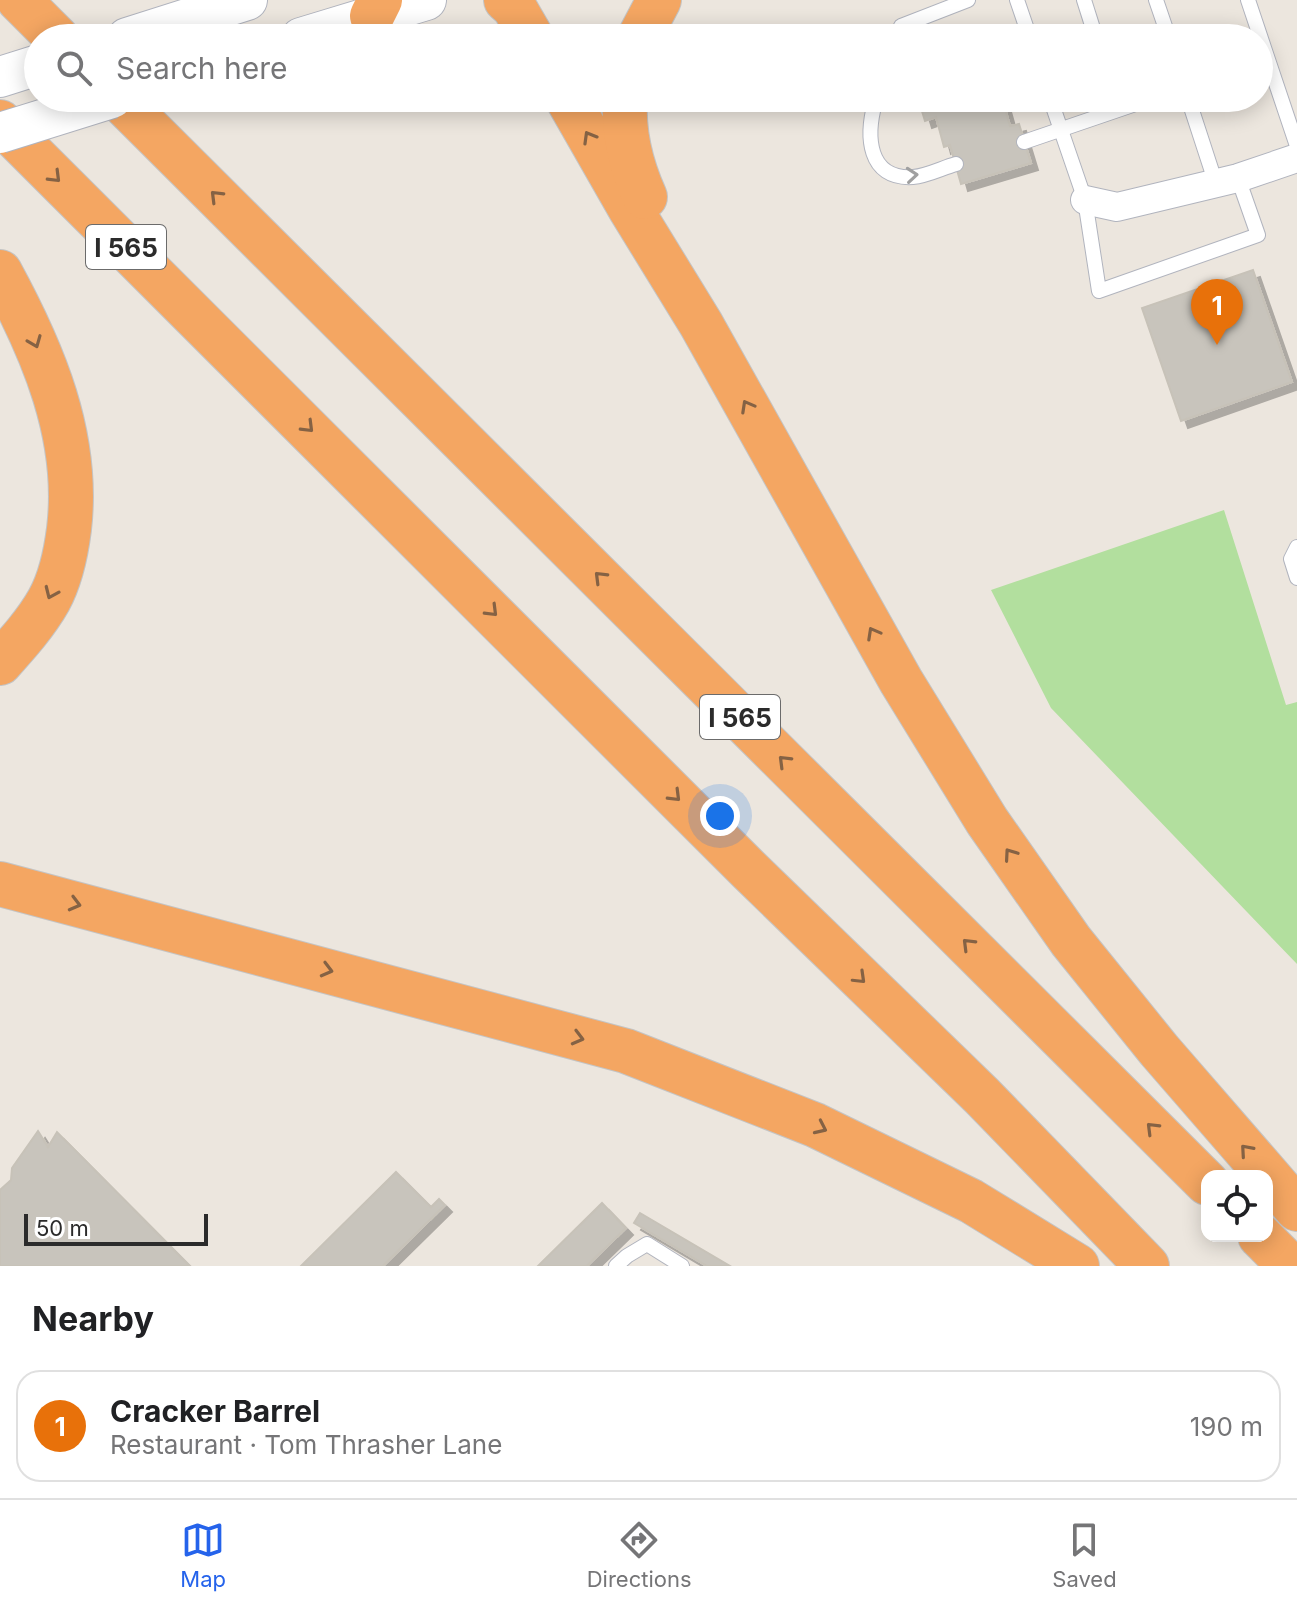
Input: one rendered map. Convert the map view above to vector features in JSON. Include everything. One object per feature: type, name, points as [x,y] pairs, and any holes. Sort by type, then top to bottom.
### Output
[{"type":"highway","points":[[19,0],[43,24]]},
{"type":"highway","points":[[506,0],[524,24]]},
{"type":"highway","points":[[646,24],[659,0]]},
{"type":"highway","name":"I 565","points":[[129,112],[1201,1177]]},
{"type":"highway","points":[[575,112],[701,324],[901,681],[987,821],[1071,941],[1159,1050],[1297,1209]]},
{"type":"highway","points":[[624,112],[628,149],[638,177],[701,324]]},
{"type":"highway","name":"I 565","points":[[0,122],[749,870],[982,1096],[1147,1266]]},
{"type":"highway","points":[[0,272],[27,323],[49,375],[66,435],[71,506],[65,557],[50,598],[27,633],[0,663]]},
{"type":"highway","points":[[0,884],[626,1051],[815,1125],[971,1201],[1077,1266]]},
{"type":"highway","points":[[1266,1242],[1290,1266]]},
{"type":"main road","points":[[336,24],[376,8],[426,0]]},
{"type":"main road","points":[[171,24],[235,4]]},
{"type":"main road","points":[[0,77],[24,69]]},
{"type":"main road","points":[[0,133],[69,112]]},
{"type":"street","points":[[1085,200],[1117,207],[1227,181],[1297,158]]},
{"type":"lane","points":[[906,24],[968,0]]},
{"type":"lane","points":[[1017,0],[1025,24]]},
{"type":"lane","points":[[1084,0],[1092,24]]},
{"type":"lane","points":[[1156,0],[1164,24]]},
{"type":"lane","points":[[1248,0],[1256,24]]},
{"type":"lane","points":[[1273,74],[1297,146]]},
{"type":"lane","points":[[873,112],[869,125],[870,144],[878,165],[897,176],[914,177],[956,164]]},
{"type":"lane","points":[[1055,112],[1085,200],[1099,291],[1258,235],[1227,181],[1195,112]]},
{"type":"lane","points":[[1024,142],[1100,112]]},
{"type":"lane","points":[[1297,547],[1291,559],[1297,578]]},
{"type":"lane","points":[[616,1266],[647,1244],[682,1266]]},
{"type":"green space","points":[[1224,510],[1286,705],[1297,702],[1297,964],[1051,708],[991,590]]},
{"type":"building","points":[[922,112],[1006,112],[1010,126],[1019,124],[1031,163],[961,184],[950,145],[944,147],[936,117],[925,121]]},
{"type":"building","points":[[1253,270],[1292,382],[1181,421],[1142,308]]},
{"type":"building","points":[[38,1131],[48,1147],[57,1132],[190,1266],[0,1266],[0,1190],[11,1180],[12,1168]]},
{"type":"building","points":[[396,1172],[431,1207],[439,1199],[445,1205],[383,1266],[301,1266]]},
{"type":"building","points":[[602,1203],[626,1228],[587,1266],[538,1266]]},
{"type":"building","points":[[640,1213],[730,1266],[707,1266],[634,1223]]},
{"type":"place","name":"Cracker Barrel","points":[[1217,345]]}]
